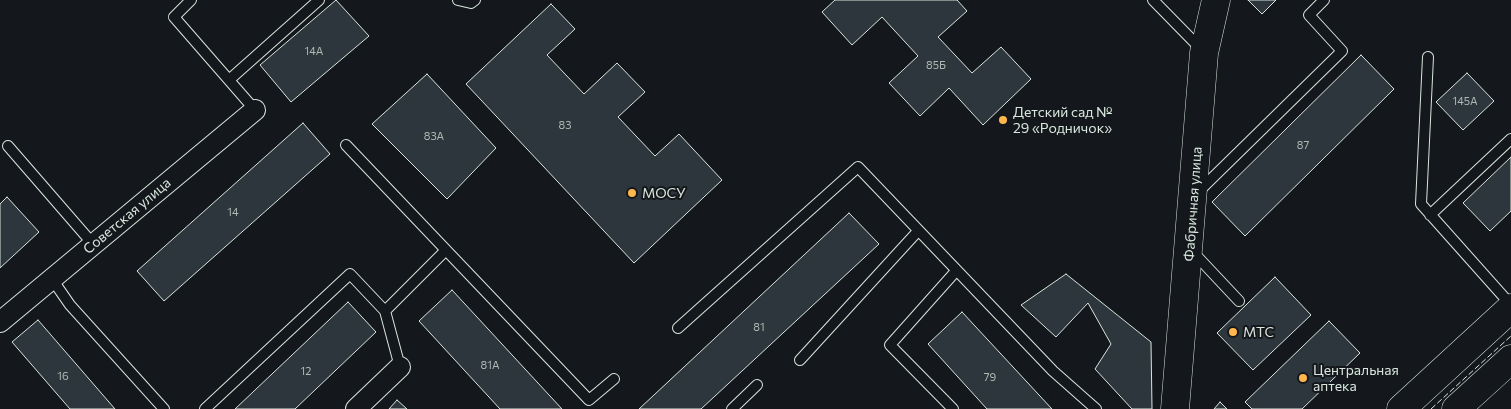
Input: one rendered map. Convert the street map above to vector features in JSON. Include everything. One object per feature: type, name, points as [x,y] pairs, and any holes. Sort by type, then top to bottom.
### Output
[{"type":"street","name":"Фабричная улица","points":[[1175,409],[1194,196],[1204,53],[1216,0]]},
{"type":"street","name":"Советская улица","points":[[0,322],[255,110]]},
{"type":"street","points":[[1401,409],[1511,306]]},
{"type":"street","points":[[1456,409],[1511,359]]},
{"type":"street","points":[[356,409],[400,367]]},
{"type":"lane","points":[[191,0],[174,16],[255,110]]},
{"type":"lane","points":[[229,80],[319,0]]},
{"type":"lane","points":[[458,0],[471,3],[475,0]]},
{"type":"lane","points":[[1153,0],[1204,53]]},
{"type":"lane","points":[[1194,196],[1342,51],[1309,15],[1324,0]]},
{"type":"lane","points":[[1428,57],[1421,204],[1511,306]]},
{"type":"lane","points":[[1430,215],[1511,139]]},
{"type":"lane","points":[[346,145],[589,400],[614,379]]},
{"type":"lane","points":[[8,146],[93,244]]},
{"type":"lane","points":[[678,328],[858,168],[1053,371],[1096,409]]},
{"type":"lane","points":[[800,360],[918,231]]},
{"type":"lane","points":[[1189,249],[1239,301]]},
{"type":"lane","points":[[385,311],[446,250]]},
{"type":"lane","points":[[953,409],[890,345],[956,270]]},
{"type":"lane","points":[[205,409],[350,274],[385,311],[400,367]]},
{"type":"lane","points":[[52,279],[70,305],[164,409]]},
{"type":"lane","points":[[732,409],[757,385]]},
{"type":"building","points":[[336,0],[369,36],[291,102],[260,65]]},
{"type":"building","points":[[835,0],[957,0],[967,11],[938,37],[972,73],[1001,47],[1031,79],[983,125],[949,88],[920,116],[889,83],[918,56],[882,17],[852,45],[822,12]]},
{"type":"building","points":[[1248,0],[1276,0],[1262,14]]},
{"type":"building","points":[[551,4],[575,29],[547,55],[584,94],[617,63],[645,92],[618,117],[655,156],[679,134],[722,180],[634,263],[466,84]]},
{"type":"building","points":[[1361,55],[1394,89],[1245,236],[1212,202]]},
{"type":"building","points":[[1467,73],[1494,101],[1463,130],[1436,102]]},
{"type":"building","points":[[427,74],[496,148],[447,199],[372,124]]},
{"type":"building","points":[[303,123],[330,154],[164,301],[137,271]]},
{"type":"building","points":[[1511,157],[1511,211],[1490,231],[1463,203]]},
{"type":"building","points":[[7,197],[39,232],[0,268],[0,204]]},
{"type":"building","points":[[849,213],[879,244],[701,409],[639,409]]},
{"type":"building","points":[[1066,274],[1151,342],[1152,409],[1132,409],[1095,369],[1111,344],[1088,303],[1056,337],[1021,305]]},
{"type":"building","points":[[1275,277],[1311,315],[1253,370],[1217,333]]},
{"type":"building","points":[[452,290],[562,409],[500,409],[419,321]]},
{"type":"building","points":[[348,302],[376,332],[295,409],[235,409]]},
{"type":"building","points":[[962,312],[1052,409],[987,409],[928,344]]},
{"type":"building","points":[[38,320],[115,409],[70,409],[12,342]]},
{"type":"building","name":"Центральная аптека","points":[[1329,321],[1360,353],[1302,409],[1252,409],[1245,402]]},
{"type":"building","points":[[397,400],[407,409],[389,409]]},
{"type":"building","points":[[1220,402],[1227,409],[1214,409]]},
{"type":"fence","points":[[1431,409],[1511,336]]},
{"type":"place","name":"Детский сад № 29 «Родничок»","points":[[1003,120]]},
{"type":"place","name":"МОСУ","points":[[632,193]]},
{"type":"place","name":"МТС","points":[[1233,332]]},
{"type":"place","name":"Центральная аптека","points":[[1303,378]]}]
